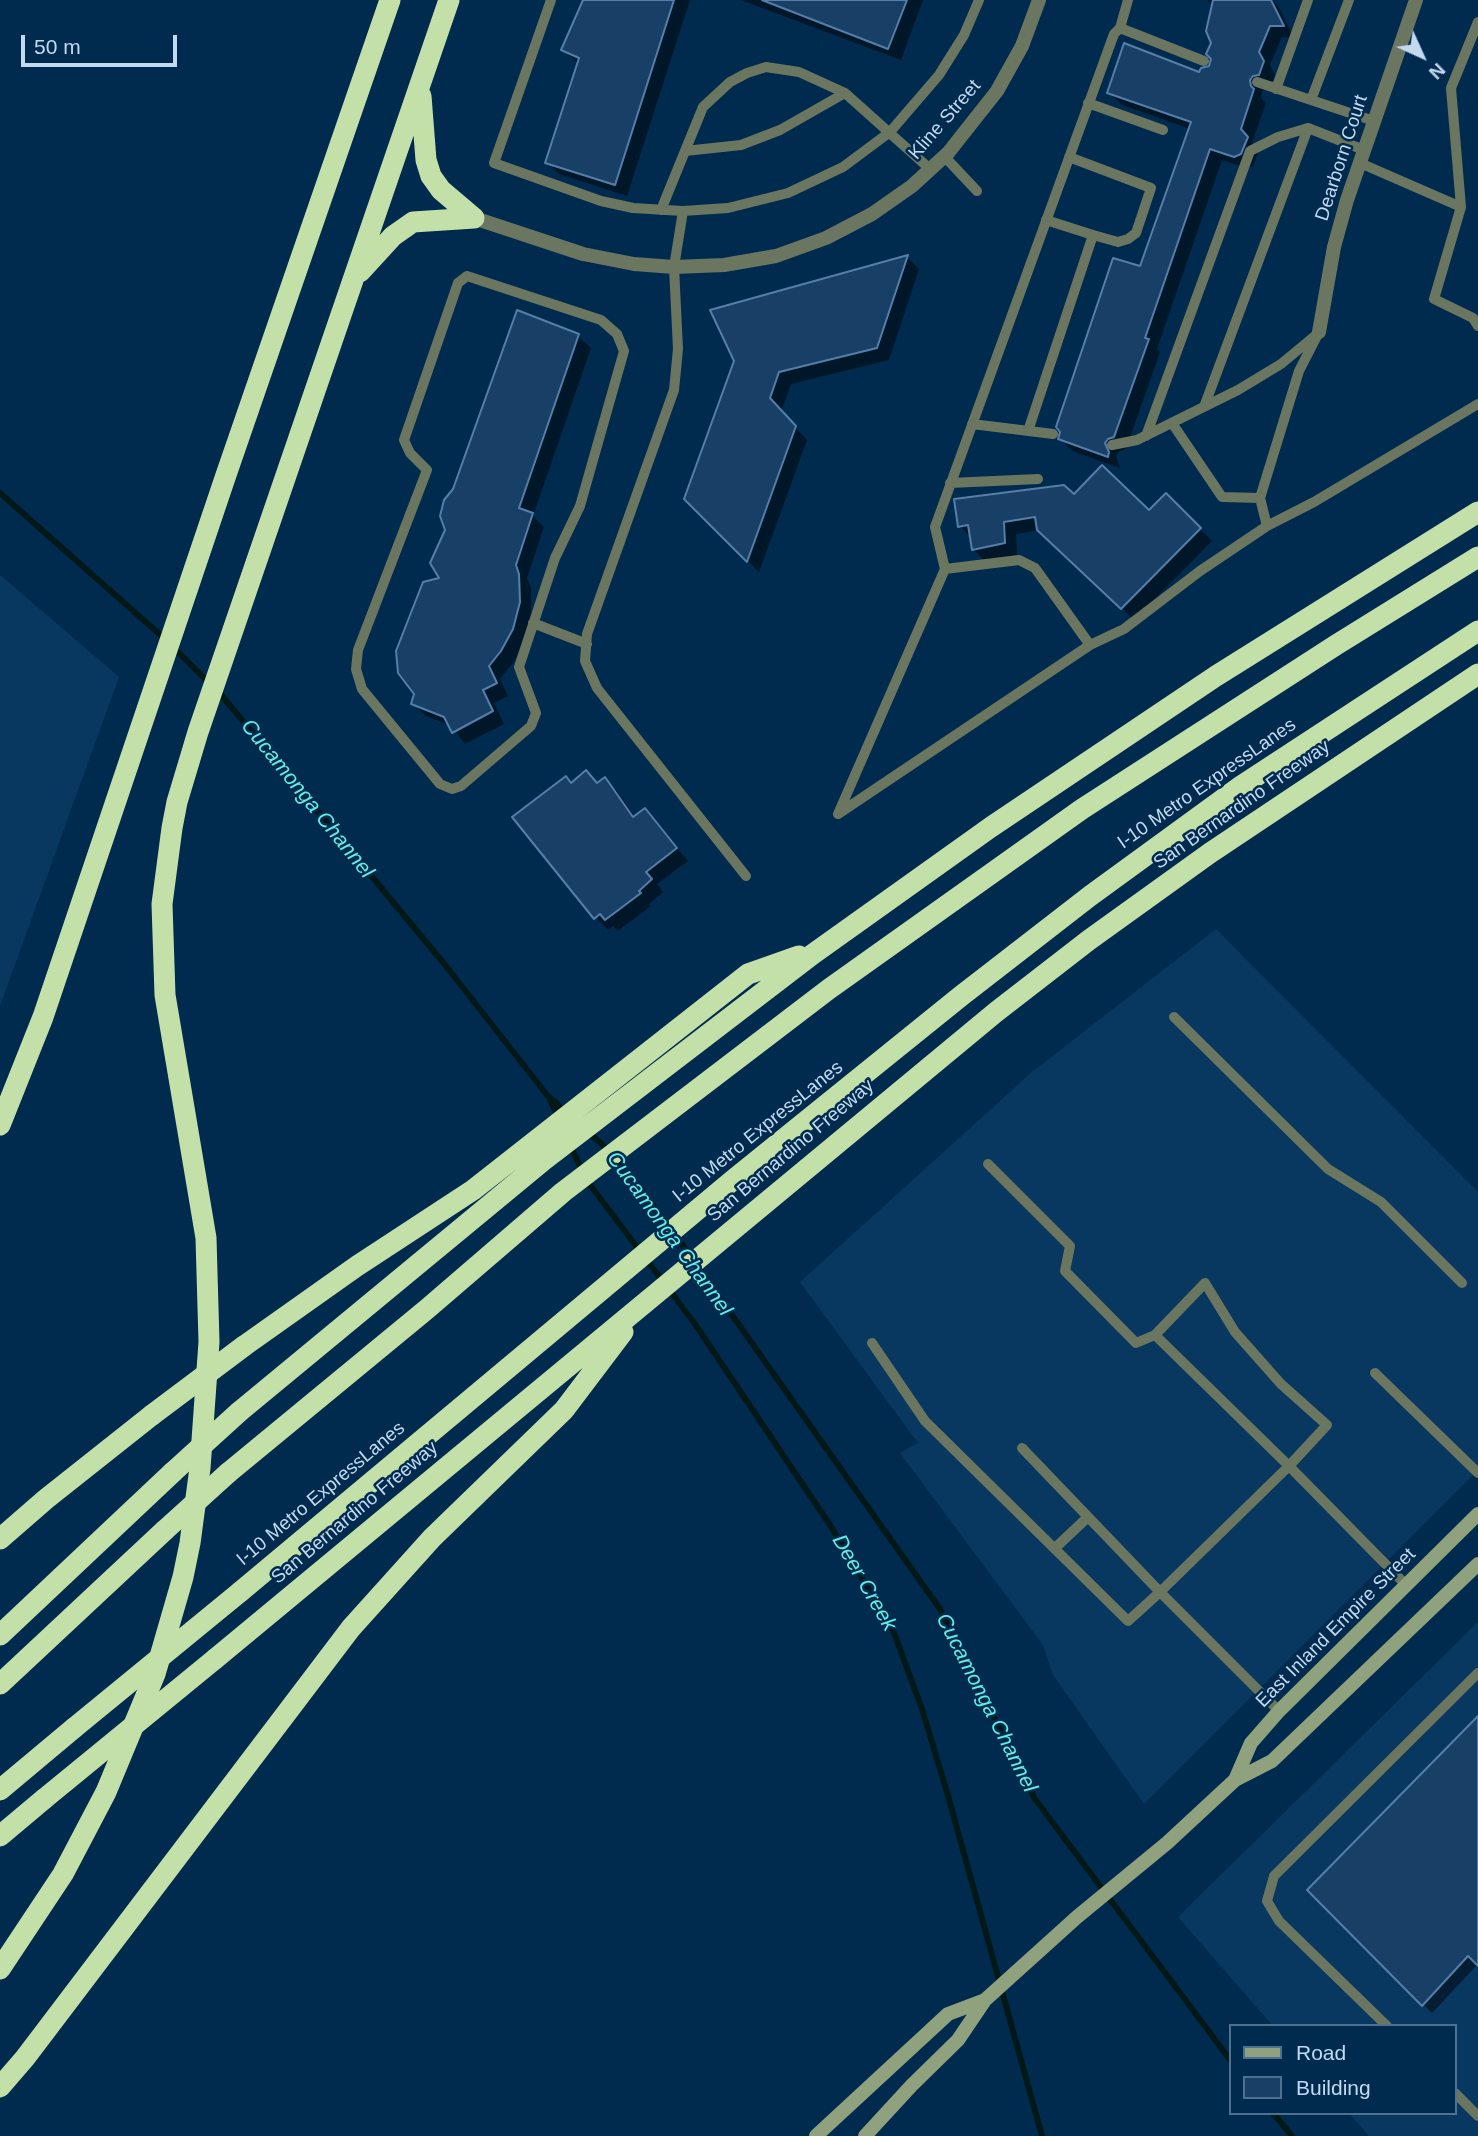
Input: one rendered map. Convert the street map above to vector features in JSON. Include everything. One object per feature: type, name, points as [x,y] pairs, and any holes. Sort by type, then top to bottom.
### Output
[{"type":"highway","points":[[0,1125],[43,1017],[390,0]]},
{"type":"highway","points":[[0,1969],[62,1874],[106,1792],[155,1674],[173,1617],[190,1544],[200,1468],[209,1342],[206,1238],[165,995],[162,904],[177,802],[198,732],[449,0]]},
{"type":"highway","points":[[420,86],[426,160],[431,176],[441,190],[474,218]]},
{"type":"highway","points":[[353,281],[393,236],[413,222],[474,218]]},
{"type":"highway","points":[[0,1635],[239,1412],[544,1160],[824,946],[991,827],[1216,676],[1478,512]]},
{"type":"highway","points":[[0,1684],[228,1473],[563,1192],[828,989],[1082,809],[1324,652],[1478,557]]},
{"type":"highway","name":"I-10 Metro ExpressLanes","points":[[0,1790],[695,1212],[950,1004],[1090,896],[1241,786],[1478,631]]},
{"type":"highway","name":"San Bernardino Freeway","points":[[0,1836],[996,1012],[1089,940],[1303,789],[1478,674]]},
{"type":"highway","points":[[0,1539],[152,1415],[357,1265],[472,1190],[748,974],[824,946]]},
{"type":"highway","points":[[0,2087],[351,1628],[432,1538],[564,1410],[645,1302]]},
{"type":"main road","name":"East Inland Empire Street","points":[[1235,1780],[1251,1744],[1279,1711],[1478,1514]]},
{"type":"main road","name":"East Inland Empire Street","points":[[985,2000],[1235,1780],[1272,1761],[1478,1564]]},
{"type":"main road","points":[[816,2136],[948,2014],[985,2000]]},
{"type":"main road","points":[[865,2136],[912,2084],[958,2040],[985,2000]]},
{"type":"street","name":"Kline Street","points":[[474,218],[583,254],[634,264],[674,267],[724,265],[776,256],[826,238],[872,214],[912,186],[944,156],[997,91],[1022,46],[1039,0]]},
{"type":"street","name":"Dearborn Court","points":[[1319,332],[1334,247],[1416,0]]},
{"type":"lane","points":[[551,0],[494,163],[601,201],[633,208],[683,211],[728,208],[788,193],[843,167],[890,132],[939,75],[964,35],[979,0]]},
{"type":"lane","points":[[1128,0],[1120,28],[1114,34],[1088,103],[935,527],[944,569],[838,814],[1090,645],[1124,629],[1200,571],[1267,526],[1314,502],[1478,404]]},
{"type":"lane","points":[[1276,89],[1308,0]]},
{"type":"lane","points":[[1311,100],[1349,0]]},
{"type":"lane","points":[[1478,22],[1451,89],[1461,207],[1434,299],[1473,318],[1478,326]]},
{"type":"lane","points":[[1120,28],[1204,61]]},
{"type":"lane","points":[[661,209],[703,107],[730,82],[766,66],[799,72],[845,93],[930,169]]},
{"type":"lane","points":[[1257,82],[1374,121]]},
{"type":"lane","points":[[685,151],[741,145],[779,130],[845,93]]},
{"type":"lane","points":[[1088,103],[1163,130]]},
{"type":"lane","points":[[1146,436],[1250,151],[1278,137],[1308,128],[1461,207]]},
{"type":"lane","points":[[1204,407],[1308,128]]},
{"type":"lane","points":[[944,156],[977,191]]},
{"type":"lane","points":[[1046,220],[1118,242],[1136,233],[1151,188],[1069,157]]},
{"type":"lane","points":[[683,211],[674,267],[678,349],[674,390],[587,634],[585,661],[597,688],[746,876]]},
{"type":"lane","points":[[1028,431],[1093,235]]},
{"type":"lane","points":[[467,276],[601,320],[617,334],[625,351],[580,506],[555,558],[533,623],[519,667],[536,713],[531,726],[461,786],[452,789],[440,784],[362,689],[356,669],[358,650],[427,470],[410,453],[404,440],[458,282],[467,276]]},
{"type":"lane","points":[[1112,445],[1146,436],[1204,407],[1281,364],[1319,332]]},
{"type":"lane","points":[[1267,526],[1261,498],[1299,371],[1319,332]]},
{"type":"lane","points":[[1172,423],[1222,497],[1261,498]]},
{"type":"lane","points":[[972,424],[1053,434]]},
{"type":"lane","points":[[950,483],[1038,479]]},
{"type":"lane","points":[[944,569],[1020,560],[1035,568],[1090,645]]},
{"type":"lane","points":[[533,623],[587,644]]},
{"type":"lane","points":[[1174,1017],[1328,1169],[1381,1202],[1462,1283]]},
{"type":"lane","points":[[872,1343],[925,1420],[1128,1621],[1289,1466],[1327,1425],[1281,1384],[1235,1332],[1205,1283],[1155,1335],[1136,1343],[1065,1271],[1070,1246],[988,1164]]},
{"type":"lane","points":[[1155,1335],[1406,1585]]},
{"type":"lane","points":[[1375,1373],[1478,1473]]},
{"type":"lane","points":[[1022,1448],[1279,1711]]},
{"type":"lane","points":[[1055,1548],[1088,1517]]},
{"type":"lane","points":[[1385,2024],[1279,1921],[1267,1901],[1274,1876],[1478,1673]]},
{"type":"lane","points":[[1457,2095],[1478,2116]]},
{"type":"shaded area","points":[[0,575],[119,677],[0,1006]]},
{"type":"shaded area","points":[[1216,929],[1478,1192],[1478,1470],[1144,1804],[1053,1675],[1043,1645],[900,1453],[918,1443],[800,1282],[1032,1072]]},
{"type":"shaded area","points":[[1478,1622],[1478,2136],[1369,2136],[1351,2115],[1457,2115],[1457,2024],[1271,2024],[1178,1917]]},
{"type":"building","points":[[583,0],[674,0],[615,185],[545,163],[579,58],[561,50]]},
{"type":"building","points":[[762,0],[907,0],[888,49]]},
{"type":"building","points":[[1213,0],[1271,0],[1284,26],[1270,26],[1259,52],[1264,61],[1259,75],[1250,80],[1254,89],[1241,129],[1248,137],[1241,154],[1234,157],[1210,149],[1145,338],[1149,339],[1114,437],[1105,443],[1108,457],[1058,439],[1060,432],[1056,427],[1113,258],[1140,266],[1191,122],[1107,93],[1124,43],[1199,72],[1201,68],[1209,66],[1211,59],[1206,54],[1211,43],[1206,31]]},
{"type":"building","points":[[908,255],[877,348],[779,372],[770,398],[796,426],[747,562],[684,499],[734,361],[710,310]]},
{"type":"building","points":[[517,310],[579,334],[519,508],[533,513],[516,565],[520,602],[513,629],[489,666],[497,683],[483,690],[493,711],[452,733],[444,717],[411,704],[414,694],[398,673],[396,651],[423,582],[439,578],[430,563],[445,530],[440,516],[444,500],[453,489]]},
{"type":"building","points":[[1102,465],[1149,510],[1166,493],[1201,528],[1121,609],[1037,530],[1035,517],[1004,522],[1005,543],[972,550],[968,525],[958,527],[954,499],[1064,485],[1074,494]]},
{"type":"building","points":[[586,770],[597,783],[605,777],[633,817],[645,808],[677,848],[646,872],[652,879],[639,891],[641,893],[605,920],[600,914],[594,919],[512,817],[566,776],[571,783]]},
{"type":"building","points":[[1478,1716],[1478,1966],[1468,1956],[1422,2006],[1307,1890]]},
{"type":"waterway","name":"Cucamonga Channel","points":[[0,493],[165,639]]},
{"type":"waterway","name":"Cucamonga Channel","points":[[173,647],[210,684]]},
{"type":"waterway","name":"Cucamonga Channel","points":[[218,691],[446,966],[547,1095],[565,1111]]},
{"type":"waterway","name":"Deer Creek","points":[[549,1097],[559,1119]]},
{"type":"waterway","name":"Cucamonga Channel","points":[[586,1130],[616,1157],[669,1226],[940,1609],[1035,1799],[1230,2060]]},
{"type":"waterway","name":"Deer Creek","points":[[570,1145],[587,1181],[695,1324],[830,1525],[893,1630],[922,1709],[947,1792],[1042,2136]]},
{"type":"waterway","name":"Cucamonga Channel","points":[[1275,2115],[1292,2136]]}]
